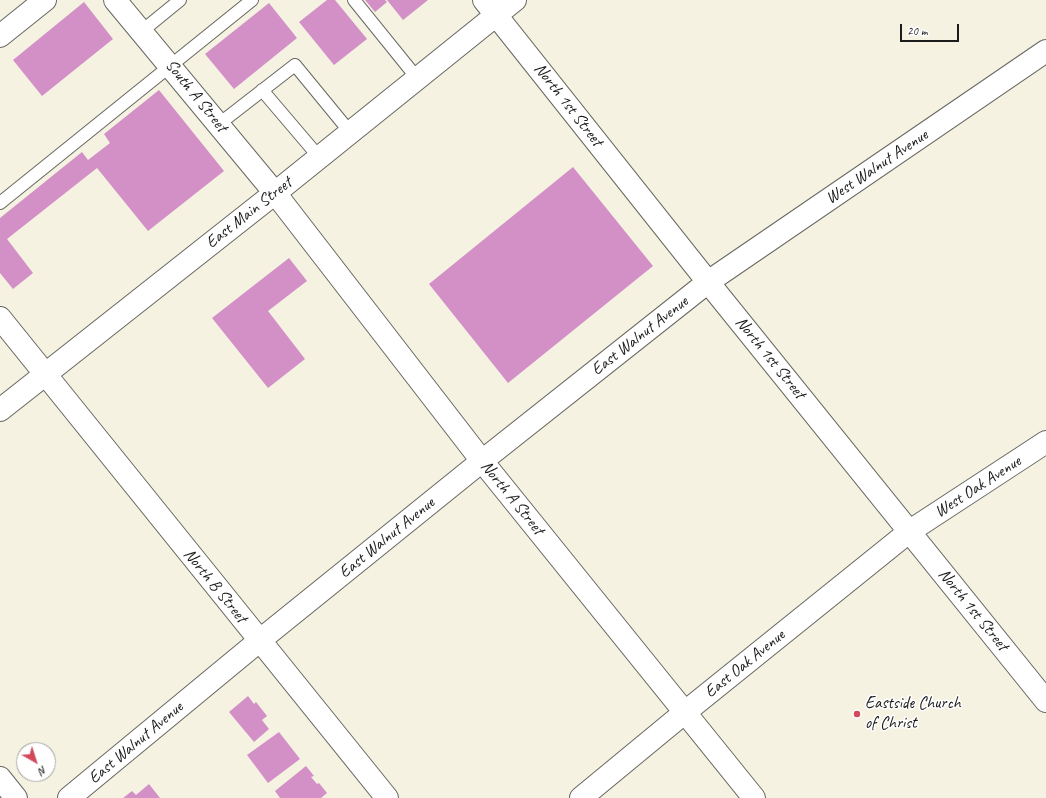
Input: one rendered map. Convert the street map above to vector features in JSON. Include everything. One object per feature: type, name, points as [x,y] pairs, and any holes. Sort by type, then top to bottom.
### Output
[{"type":"street","points":[[0,36],[45,0]]},
{"type":"street","name":"South A Street","points":[[115,0],[275,193]]},
{"type":"street","name":"East Main Street","points":[[0,410],[275,193],[417,78],[490,7],[515,0]]},
{"type":"street","name":"North 1st Street","points":[[490,7],[708,282],[1046,701]]},
{"type":"street","name":"West Walnut Avenue","points":[[708,282],[1046,51]]},
{"type":"street","name":"North A Street","points":[[275,193],[482,461],[754,798]]},
{"type":"street","name":"East Walnut Avenue","points":[[69,798],[259,641],[482,461],[708,282]]},
{"type":"street","name":"North B Street","points":[[0,318],[387,798]]},
{"type":"street","name":"West Oak Avenue","points":[[910,531],[1046,442]]},
{"type":"street","name":"East Oak Avenue","points":[[581,798],[910,531]]},
{"type":"street","points":[[0,778],[16,798]]},
{"type":"lane","points":[[142,32],[180,0]]},
{"type":"lane","points":[[0,203],[252,0]]},
{"type":"lane","points":[[354,0],[417,78]]},
{"type":"lane","points":[[219,124],[295,65],[350,132]]},
{"type":"lane","points":[[262,90],[319,157]]},
{"type":"building","points":[[327,0],[335,0],[367,39],[334,65],[299,22]]},
{"type":"building","points":[[365,0],[385,0],[387,2],[375,12]]},
{"type":"building","points":[[387,0],[428,0],[403,20]]},
{"type":"building","points":[[84,2],[113,39],[42,96],[13,60]]},
{"type":"building","points":[[269,3],[297,38],[234,89],[205,54]]},
{"type":"building","points":[[159,90],[224,171],[148,231],[97,168],[7,239],[33,273],[13,289],[0,273],[0,218],[82,152],[88,160],[110,143],[104,134]]},
{"type":"building","points":[[573,167],[653,266],[508,383],[429,284]]},
{"type":"building","points":[[289,258],[307,281],[268,311],[305,359],[268,388],[212,318]]},
{"type":"building","points":[[248,696],[254,704],[256,702],[267,716],[262,720],[269,729],[254,742],[229,712]]},
{"type":"building","points":[[279,732],[300,759],[268,783],[247,755]]},
{"type":"building","points":[[306,766],[314,776],[311,777],[317,784],[319,783],[327,793],[321,798],[280,798],[275,791]]},
{"type":"building","points":[[149,784],[160,798],[123,798],[132,791],[136,795]]},
{"type":"place","name":"Eastside Church of Christ","points":[[857,714]]}]
